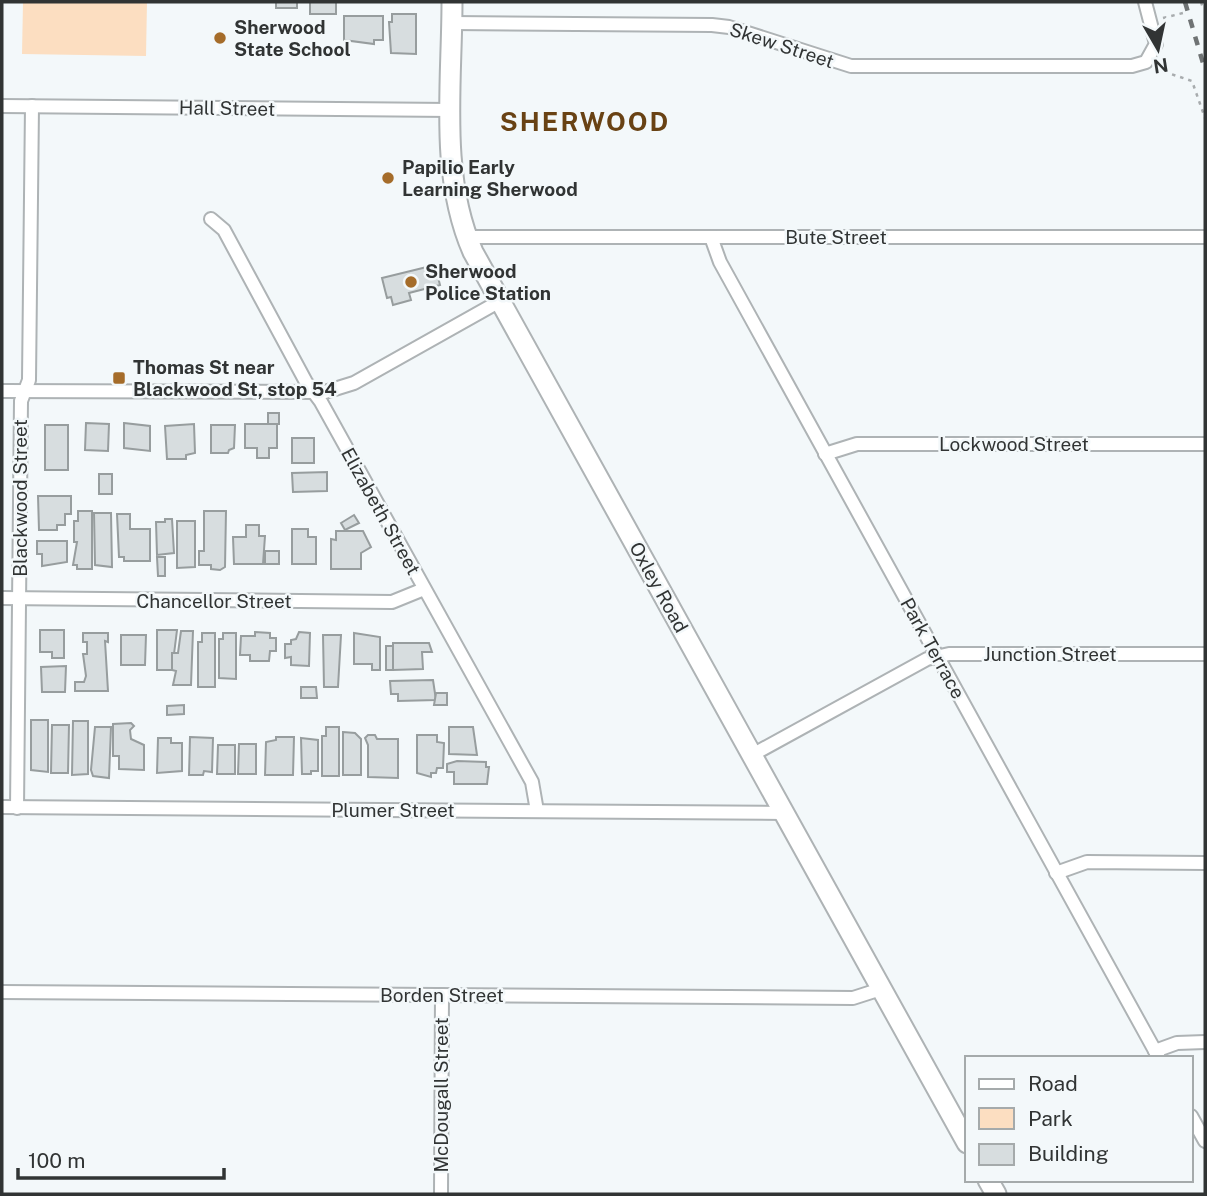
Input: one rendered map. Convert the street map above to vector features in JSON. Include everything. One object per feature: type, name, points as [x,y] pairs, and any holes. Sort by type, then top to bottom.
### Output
[{"type":"main road","name":"Oxley Road","points":[[452,2],[453,187],[466,237],[965,1139]]},
{"type":"street","points":[[1145,2],[1155,38],[1152,56]]},
{"type":"street","name":"Skew Street","points":[[452,23],[721,26],[851,66],[1132,66],[1142,64],[1152,56]]},
{"type":"street","name":"Hall Street","points":[[2,106],[451,110]]},
{"type":"street","name":"Blackwood Street","points":[[17,808],[20,401],[29,380],[32,106]]},
{"type":"street","name":"Elizabeth Street","points":[[211,219],[224,230],[532,782],[537,811]]},
{"type":"street","name":"Bute Street","points":[[466,237],[1205,237]]},
{"type":"street","name":"Park Terrace","points":[[711,237],[720,262],[1157,1054]]},
{"type":"street","points":[[2,391],[336,390],[354,383],[500,301]]},
{"type":"street","name":"Lockwood Street","points":[[825,454],[857,444],[1205,444]]},
{"type":"street","name":"Chancellor Street","points":[[2,598],[392,602],[424,589]]},
{"type":"street","name":"Junction Street","points":[[752,755],[927,659],[949,654],[1205,654]]},
{"type":"street","name":"Plumer Street","points":[[2,807],[784,813]]},
{"type":"street","points":[[1056,873],[1087,862],[1205,863]]},
{"type":"street","name":"Borden Street","points":[[2,992],[853,998],[881,989]]},
{"type":"street","name":"McDougall Street","points":[[441,1194],[442,995]]},
{"type":"street","points":[[1157,1054],[1177,1043],[1205,1042]]},
{"type":"street","points":[[1193,1120],[1205,1141]]},
{"type":"path","points":[[1201,2],[1203,8]]},
{"type":"path","points":[[1165,18],[1183,13]]},
{"type":"path","points":[[1152,56],[1168,73],[1192,81],[1205,118]]},
{"type":"green space","points":[[23,2],[147,2],[146,56],[22,54]]},
{"type":"building","points":[[276,2],[297,2],[297,8],[276,8]]},
{"type":"building","points":[[310,2],[336,2],[336,14],[310,14]]},
{"type":"building","points":[[392,14],[416,14],[416,54],[391,53],[389,22],[392,22]]},
{"type":"building","points":[[344,16],[383,16],[383,40],[374,40],[374,44],[344,40]]},
{"type":"building","name":"Sherwood Police Station","points":[[435,265],[440,285],[409,293],[411,300],[393,305],[391,297],[387,298],[382,278]]},
{"type":"building","points":[[268,413],[279,413],[279,424],[268,424]]},
{"type":"building","points":[[86,423],[109,424],[108,451],[85,450]]},
{"type":"building","points":[[124,423],[150,426],[150,451],[124,448]]},
{"type":"building","points":[[194,424],[195,453],[186,455],[186,459],[167,459],[165,426]]},
{"type":"building","points":[[245,424],[277,424],[277,448],[269,448],[269,458],[257,458],[257,448],[245,448]]},
{"type":"building","points":[[45,425],[68,425],[68,470],[45,470]]},
{"type":"building","points":[[211,425],[235,425],[234,448],[228,453],[211,453]]},
{"type":"building","points":[[292,438],[314,438],[314,463],[292,463]]},
{"type":"building","points":[[327,472],[327,491],[293,492],[292,473]]},
{"type":"building","points":[[99,474],[112,474],[112,494],[99,494]]},
{"type":"building","points":[[38,496],[71,496],[71,514],[65,514],[65,525],[57,525],[57,530],[39,530]]},
{"type":"building","points":[[78,511],[92,511],[92,569],[77,569],[77,565],[73,565],[77,542],[74,542],[74,521],[78,521]]},
{"type":"building","points":[[204,511],[226,511],[225,567],[220,570],[211,569],[211,565],[199,565],[199,551],[204,551]]},
{"type":"building","points":[[94,513],[111,513],[112,567],[95,565]]},
{"type":"building","points":[[117,514],[130,514],[130,529],[150,529],[150,561],[124,561],[124,557],[119,557]]},
{"type":"building","points":[[354,515],[359,523],[345,530],[341,523]]},
{"type":"building","points":[[165,519],[172,519],[174,553],[157,555],[156,522],[165,522]]},
{"type":"building","points":[[177,521],[195,521],[195,567],[177,568]]},
{"type":"building","points":[[246,525],[259,525],[259,536],[265,536],[263,564],[234,564],[233,537],[246,537]]},
{"type":"building","points":[[292,529],[308,529],[308,537],[316,537],[316,564],[292,564]]},
{"type":"building","points":[[336,531],[363,531],[371,547],[361,553],[361,569],[331,569],[331,539],[336,540]]},
{"type":"building","points":[[37,541],[67,541],[67,562],[42,566],[42,554],[37,554]]},
{"type":"building","points":[[265,551],[279,551],[279,564],[265,564]]},
{"type":"building","points":[[157,557],[165,557],[165,576],[158,576]]},
{"type":"building","points":[[40,630],[64,630],[64,658],[52,658],[52,652],[40,652]]},
{"type":"building","points":[[157,630],[177,630],[172,670],[157,670]]},
{"type":"building","points":[[181,631],[193,631],[191,685],[173,685],[176,671],[172,670],[172,653],[178,653]]},
{"type":"building","points":[[255,632],[270,633],[270,638],[276,638],[276,651],[270,651],[269,661],[250,661],[250,655],[240,655],[241,636],[255,636]]},
{"type":"building","points":[[299,632],[310,633],[309,666],[291,665],[291,657],[285,658],[285,644],[291,644],[291,640],[296,639]]},
{"type":"building","points":[[83,633],[108,633],[108,642],[105,641],[108,691],[75,691],[75,682],[84,682],[86,676],[83,654],[87,654],[87,642],[83,642]]},
{"type":"building","points":[[202,633],[215,633],[215,687],[198,687],[198,642],[202,642]]},
{"type":"building","points":[[223,633],[236,633],[236,679],[219,678],[219,639],[223,639]]},
{"type":"building","points":[[354,633],[380,637],[380,670],[372,670],[372,664],[354,664]]},
{"type":"building","points":[[121,635],[146,635],[145,665],[121,665]]},
{"type":"building","points":[[323,635],[341,635],[338,687],[324,687]]},
{"type":"building","points":[[393,643],[429,643],[432,652],[422,652],[423,669],[393,670]]},
{"type":"building","points":[[386,646],[393,646],[393,670],[386,670]]},
{"type":"building","points":[[66,666],[65,692],[42,692],[41,667]]},
{"type":"building","points":[[433,680],[436,700],[398,701],[398,694],[391,694],[390,681]]},
{"type":"building","points":[[301,687],[316,687],[317,698],[301,698]]},
{"type":"building","points":[[436,693],[447,693],[447,705],[434,705]]},
{"type":"building","points":[[184,705],[184,714],[167,715],[167,706]]},
{"type":"building","points":[[31,720],[48,720],[48,772],[31,770]]},
{"type":"building","points":[[73,721],[88,721],[88,774],[72,775]]},
{"type":"building","points":[[131,723],[134,726],[130,730],[131,739],[144,745],[144,770],[119,769],[119,756],[113,756],[113,724]]},
{"type":"building","points":[[52,725],[69,725],[68,773],[51,773]]},
{"type":"building","points":[[95,727],[111,727],[109,778],[93,776],[91,770]]},
{"type":"building","points":[[326,727],[339,727],[339,776],[322,776],[322,736],[326,736]]},
{"type":"building","points":[[449,727],[473,727],[477,755],[449,754]]},
{"type":"building","points":[[343,732],[355,733],[361,739],[361,775],[343,775]]},
{"type":"building","points":[[375,735],[377,739],[398,739],[398,778],[368,777],[368,745],[365,738]]},
{"type":"building","points":[[417,735],[437,735],[437,742],[444,743],[443,768],[437,768],[436,773],[431,773],[431,777],[417,773]]},
{"type":"building","points":[[190,737],[213,738],[212,772],[189,775]]},
{"type":"building","points":[[276,737],[294,737],[293,775],[265,775],[266,742],[276,740]]},
{"type":"building","points":[[158,738],[171,738],[171,743],[182,743],[182,771],[157,773]]},
{"type":"building","points":[[301,738],[318,740],[318,771],[311,771],[311,774],[302,774]]},
{"type":"building","points":[[239,744],[256,744],[256,774],[238,774]]},
{"type":"building","points":[[218,745],[235,745],[235,774],[217,774]]},
{"type":"building","points":[[457,761],[486,762],[486,767],[489,767],[487,784],[454,784],[454,772],[447,772],[447,764]]},
{"type":"railway","points":[[1185,2],[1205,70]]},
{"type":"place","name":"Sherwood State School","points":[[220,38]]},
{"type":"place","name":"Papilio Early Learning Sherwood","points":[[388,178]]},
{"type":"place","name":"Sherwood Police Station","points":[[411,282]]},
{"type":"place","name":"Thomas St near Blackwood St, stop 54","points":[[119,378]]},
{"type":"district","name":"SHERWOOD","points":[[585,122]]}]
